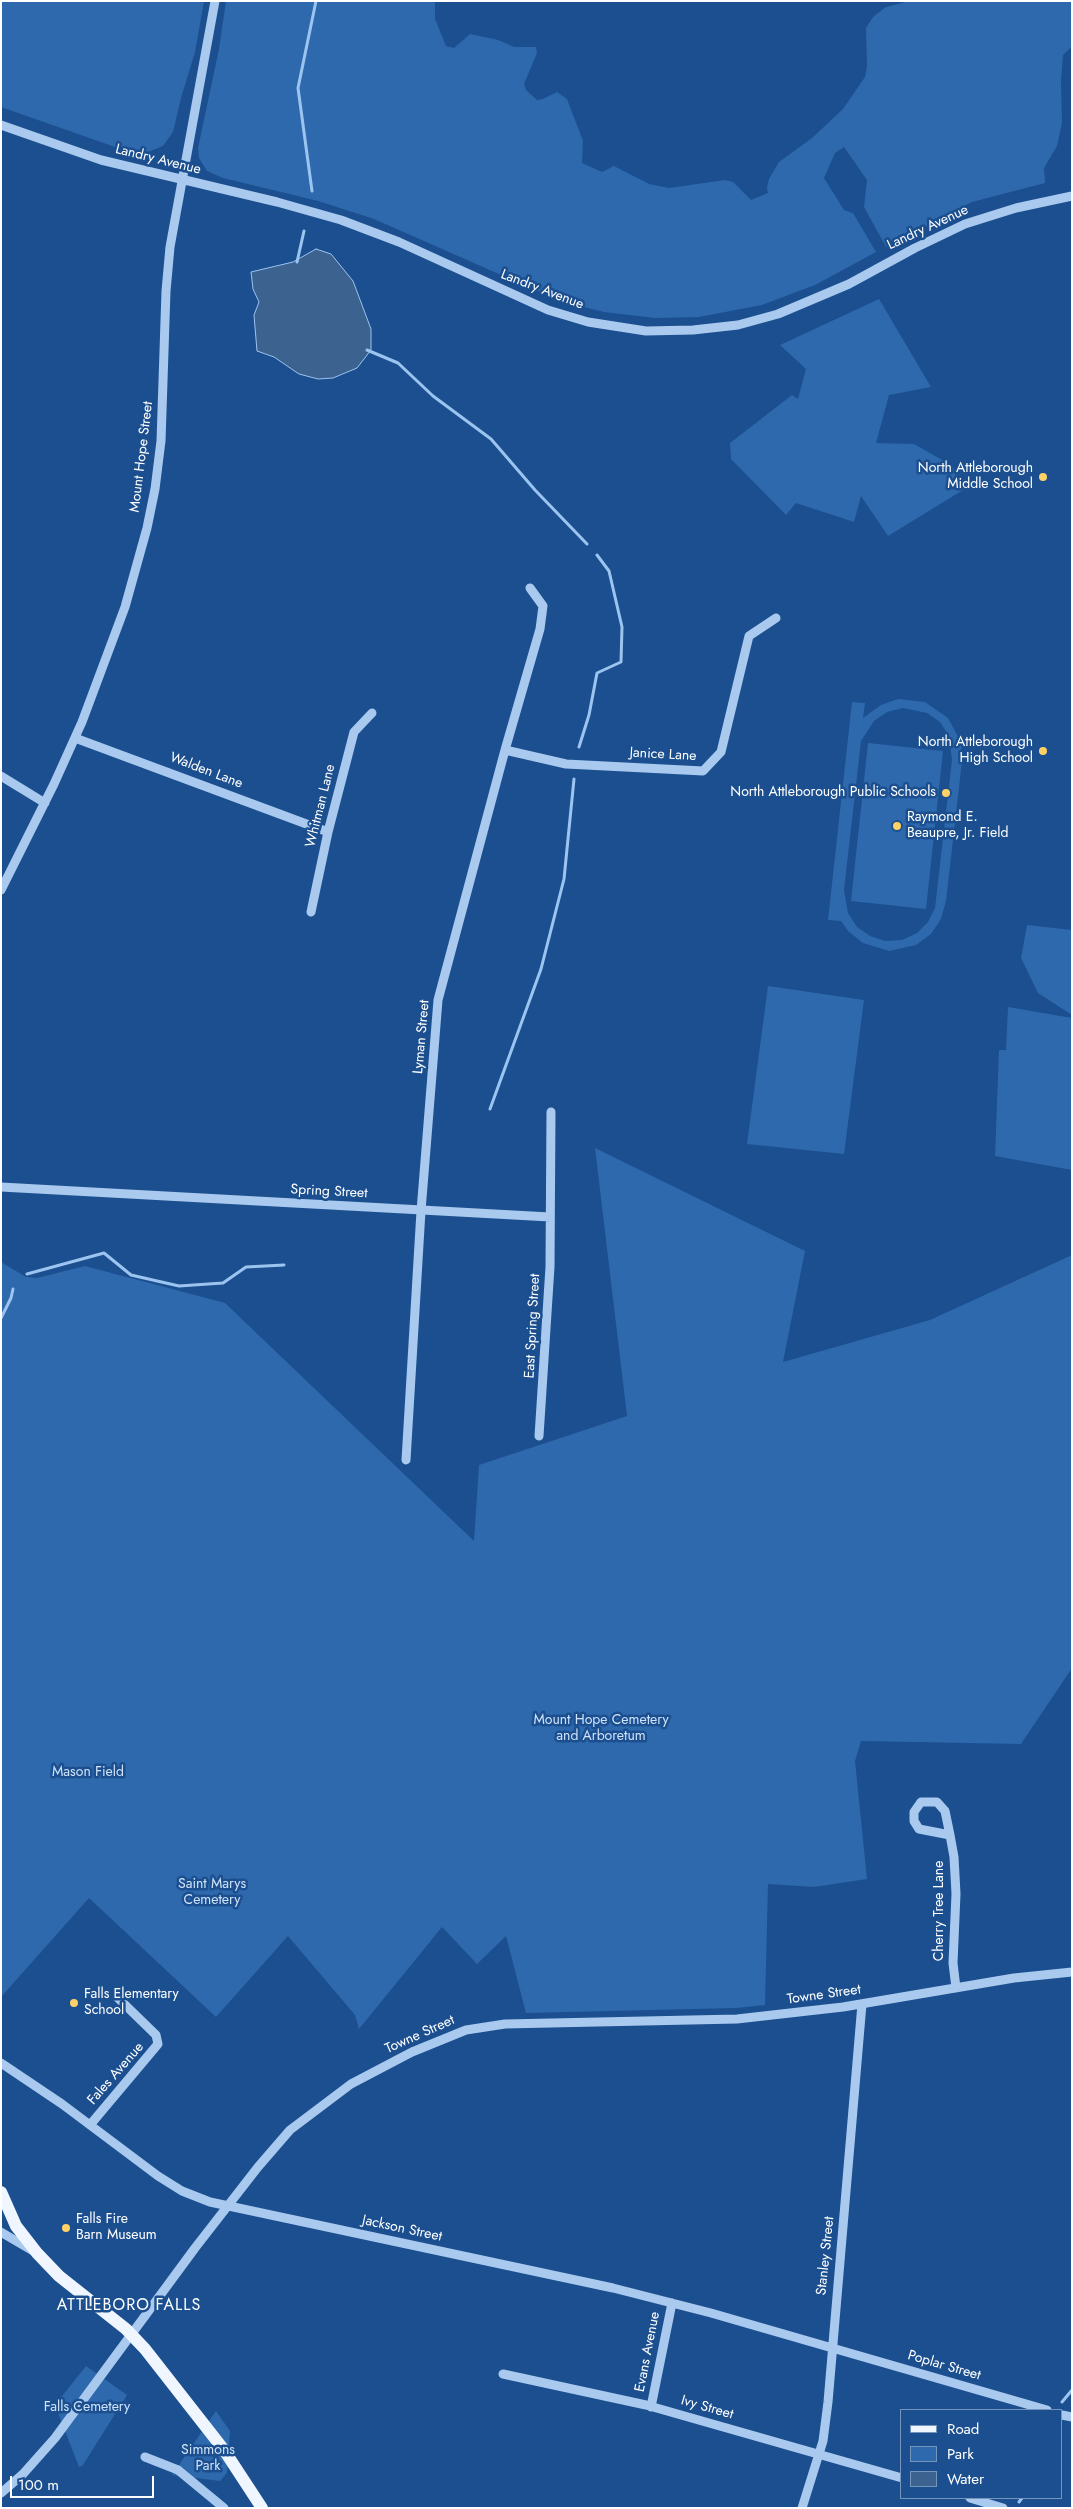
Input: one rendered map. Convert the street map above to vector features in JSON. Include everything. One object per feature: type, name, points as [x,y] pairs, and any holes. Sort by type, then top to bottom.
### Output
[{"type":"main road","points":[[1,2192],[16,2226],[37,2253],[59,2276],[96,2303],[132,2334],[224,2450],[262,2508]]},
{"type":"street","name":"Mount Hope Street","points":[[1,890],[75,738],[125,607],[138,562],[155,489],[164,392],[167,269],[216,1]]},
{"type":"street","name":"Landry Avenue","points":[[1,125],[101,160],[284,204],[348,223],[427,254],[528,303],[569,317],[625,329],[670,331],[738,325],[778,314],[849,284],[915,248],[965,224],[1016,208],[1072,196]]},
{"type":"street","name":"Lyman Street","points":[[406,1460],[421,1212],[438,1000],[505,750],[540,629],[543,606],[530,588]]},
{"type":"street","name":"Janice Lane","points":[[505,750],[566,764],[703,771],[721,752],[749,636],[776,618]]},
{"type":"street","name":"Whitman Lane","points":[[311,912],[328,832],[354,732],[372,713]]},
{"type":"street","name":"Walden Lane","points":[[75,738],[328,832]]},
{"type":"street","points":[[1,776],[45,803]]},
{"type":"street","points":[[550,1217],[551,1112]]},
{"type":"street","name":"Spring Street","points":[[1,1187],[421,1212],[550,1217]]},
{"type":"street","name":"East Spring Street","points":[[539,1436],[550,1267],[550,1217]]},
{"type":"street","name":"Cherry Tree Lane","points":[[950,1835],[919,1829],[914,1821],[914,1812],[921,1802],[937,1802],[945,1811],[950,1835],[954,1858],[956,1894],[953,1963],[956,1988]]},
{"type":"street","name":"Towne Street","points":[[1,2493],[23,2474],[55,2438],[228,2205],[290,2130],[326,2101],[381,2068],[440,2039],[466,2030],[505,2024],[737,2019],[862,2004],[956,1988],[1072,1972]]},
{"type":"street","name":"Fales Avenue","points":[[90,2125],[158,2044],[156,2035],[116,1997]]},
{"type":"street","name":"Stanley Street","points":[[802,2508],[823,2441],[828,2402],[862,2004]]},
{"type":"street","name":"Jackson Street","points":[[1,2063],[11,2068],[182,2191],[210,2202],[613,2288],[832,2349]]},
{"type":"street","points":[[1,2232],[37,2253]]},
{"type":"street","name":"Evans Avenue","points":[[651,2407],[672,2303]]},
{"type":"street","name":"Poplar Street","points":[[832,2349],[1043,2409]]},
{"type":"street","name":"Ivy Street","points":[[503,2374],[651,2407],[900,2477]]},
{"type":"street","points":[[145,2457],[178,2470],[224,2508]]},
{"type":"street","points":[[973,2499],[1003,2508]]},
{"type":"green space","points":[[1,1],[204,1],[195,52],[173,132],[163,146],[143,154],[135,154],[1,107]]},
{"type":"green space","points":[[226,1],[435,1],[435,19],[446,46],[454,48],[470,34],[498,40],[514,47],[536,47],[537,53],[524,84],[526,90],[537,100],[557,92],[567,99],[583,141],[582,163],[602,172],[614,166],[649,184],[669,188],[725,180],[733,182],[751,200],[768,193],[769,179],[779,162],[812,138],[843,109],[865,77],[867,67],[866,28],[873,17],[886,7],[910,1],[1072,1],[1072,46],[1063,55],[1061,81],[1062,123],[1057,146],[1044,168],[1045,183],[972,202],[886,247],[864,207],[867,180],[844,147],[835,153],[824,178],[844,210],[853,213],[876,252],[815,285],[762,305],[699,317],[655,318],[604,312],[560,301],[374,219],[318,201],[223,178],[207,171],[199,158],[198,148],[219,49]]},
{"type":"green space","points":[[879,299],[931,387],[889,395],[876,443],[914,444],[951,465],[968,487],[888,536],[861,496],[854,522],[796,503],[786,515],[731,459],[730,443],[792,395],[798,399],[806,369],[780,345]]},
{"type":"green space","points":[[898,699],[925,702],[948,718],[961,742],[962,761],[946,901],[941,919],[931,934],[916,945],[889,951],[863,943],[848,931],[841,921],[828,920],[852,702],[865,703],[863,718],[881,705]],"holes":[[[903,708],[927,713],[940,722],[949,736],[952,760],[935,908],[928,922],[917,933],[902,940],[885,941],[870,936],[857,927],[848,913],[844,890],[861,741],[874,721],[887,712]]]},
{"type":"green space","name":"Raymond E. Beaupre, Jr. Field","points":[[868,743],[943,751],[926,909],[851,901]]},
{"type":"green space","points":[[1027,925],[1072,930],[1072,1015],[1038,993],[1021,958]]},
{"type":"green space","points":[[768,986],[864,1000],[844,1154],[747,1144]]},
{"type":"green space","points":[[1008,1007],[1072,1018],[1072,1170],[995,1156],[999,1050],[1006,1050]]},
{"type":"green space","name":"Mount Hope Cemetery and Arboretum","points":[[595,1148],[805,1251],[783,1362],[930,1320],[1072,1255],[1072,1668],[1021,1744],[861,1741],[855,1761],[867,1879],[814,1887],[768,1884],[765,2005],[736,2008],[526,2013],[506,1936],[477,1964],[442,1927],[359,2029],[355,2015],[288,1936],[216,2017],[89,1898],[1,1997],[1,1262],[26,1277],[37,1278],[85,1266],[225,1303],[474,1541],[479,1465],[627,1416]]},
{"type":"green space","name":"Falls Cemetery","points":[[86,2366],[127,2395],[83,2465],[79,2467],[55,2405]]},
{"type":"green space","name":"Simmons Park","points":[[216,2411],[230,2431],[227,2473],[220,2481],[172,2475]]},
{"type":"water","points":[[316,249],[331,254],[353,281],[371,329],[371,350],[357,368],[333,378],[318,379],[299,374],[274,357],[257,351],[254,315],[259,302],[253,289],[251,272],[293,262]]},
{"type":"waterway","points":[[312,191],[298,88],[316,1]]},
{"type":"waterway","points":[[297,262],[304,231]]},
{"type":"waterway","points":[[367,350],[398,363],[433,396],[491,439],[535,490],[587,544]]},
{"type":"waterway","points":[[579,747],[589,715],[597,673],[621,662],[622,627],[609,571],[597,555]]},
{"type":"waterway","points":[[490,1109],[541,969],[564,879],[574,779]]},
{"type":"waterway","points":[[27,1274],[104,1253],[131,1275],[179,1286],[223,1283],[246,1267],[284,1265]]},
{"type":"waterway","points":[[1,1318],[11,1298],[13,1289]]},
{"type":"waterway","points":[[1062,2402],[1072,2390]]},
{"type":"place","name":"North Attleborough Middle School","points":[[1043,477]]},
{"type":"place","name":"North Attleborough High School","points":[[1043,751]]},
{"type":"place","name":"North Attleborough Public Schools","points":[[946,793]]},
{"type":"place","name":"Raymond E. Beaupre, Jr. Field","points":[[897,826]]},
{"type":"place","name":"Falls Elementary School","points":[[74,2003]]},
{"type":"place","name":"Falls Fire Barn Museum","points":[[66,2228]]},
{"type":"district","name":"ATTLEBORO FALLS","points":[[129,2306]]},
{"type":"park label","name":"Mason Field","points":[[88,1773]]},
{"type":"park label","name":"Saint Marys Cemetery","points":[[212,1894]]}]
